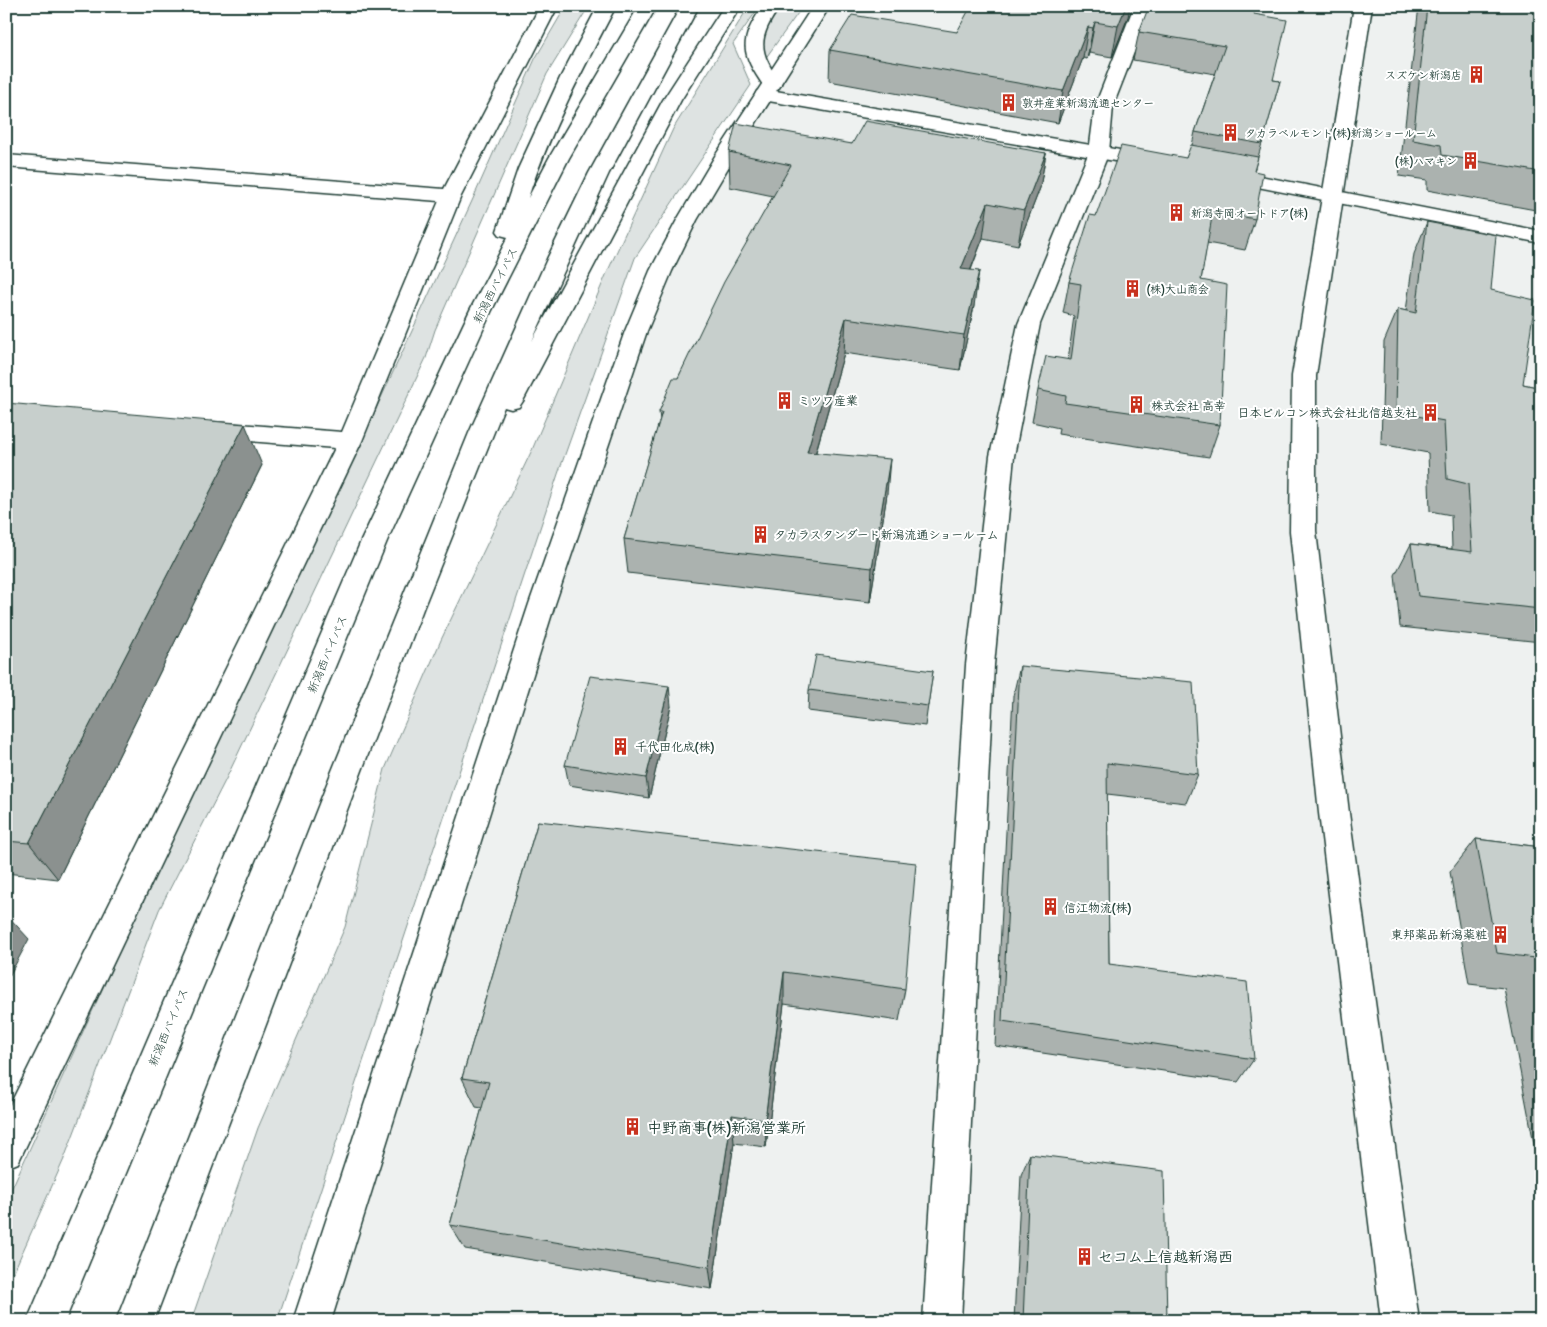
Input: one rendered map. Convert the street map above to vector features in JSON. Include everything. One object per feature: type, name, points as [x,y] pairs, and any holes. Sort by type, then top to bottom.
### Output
[{"type":"main road","points":[[6,1151],[350,441],[451,196],[549,6]]},
{"type":"main road","points":[[481,310],[528,169],[568,78],[606,6]]},
{"type":"main road","name":"新潟西バイパス","points":[[46,1321],[374,541],[481,310],[559,158],[648,6]]},
{"type":"main road","points":[[135,1321],[434,545],[532,312],[604,163],[690,6]]},
{"type":"main road","points":[[434,545],[672,100],[733,6]]},
{"type":"main road","points":[[768,90],[755,60],[753,41],[756,30],[772,6]]},
{"type":"main road","points":[[312,1321],[542,604],[636,331],[661,270],[687,220],[822,6]]},
{"type":"main road","points":[[942,1321],[980,665],[1002,456],[1029,324],[1099,152],[1104,106],[1143,6]]},
{"type":"main road","points":[[1363,6],[1304,376],[1302,531],[1334,813],[1400,1321]]},
{"type":"main road","points":[[768,90],[1177,166]]},
{"type":"main road","points":[[6,161],[451,196]]},
{"type":"main road","points":[[1206,172],[1541,237]]},
{"type":"main road","points":[[193,428],[350,441]]},
{"type":"shaded area","points":[[566,6],[589,6],[547,74],[435,330],[426,358],[226,779],[159,910],[64,1159],[6,1289],[6,1201],[136,915],[333,502],[472,201],[535,59]]},
{"type":"shaded area","points":[[749,6],[760,6],[733,44],[751,85],[635,258],[558,474],[277,1321],[191,1321],[258,1128],[345,927],[385,769],[441,640],[532,450],[606,275],[673,129]]},
{"type":"shaded area","points":[[782,6],[803,6],[765,59],[761,45],[762,38]]},
{"type":"shaded area","points":[[820,6],[1541,6],[1541,1321],[312,1321],[636,331]]},
{"type":"building","points":[[971,6],[1126,6],[1118,26],[1095,22],[1093,28],[1088,27],[1063,91],[830,50],[852,15],[957,32]]},
{"type":"building","points":[[1149,6],[1256,6],[1254,14],[1287,20],[1273,80],[1280,81],[1262,144],[1195,132],[1225,46],[1139,32]]},
{"type":"building","points":[[1427,6],[1541,6],[1541,172],[1442,155],[1441,145],[1413,140]]},
{"type":"building","points":[[865,121],[1046,153],[1024,210],[988,203],[961,269],[979,271],[964,335],[846,318],[807,452],[890,459],[872,568],[624,539],[662,412],[659,412],[673,378],[678,378],[724,282],[791,165],[729,152],[736,123],[852,144]]},
{"type":"building","points":[[1191,145],[1258,157],[1254,171],[1263,173],[1255,219],[1213,211],[1201,280],[1227,285],[1220,425],[1065,403],[1066,396],[1038,390],[1046,356],[1071,360],[1081,284],[1069,282],[1090,215],[1096,216],[1121,146],[1186,158]]},
{"type":"building","points":[[1427,222],[1496,235],[1491,290],[1535,300],[1523,384],[1541,388],[1541,609],[1418,596],[1411,544],[1472,552],[1468,484],[1447,479],[1444,421],[1396,412],[1398,309],[1416,313]]},
{"type":"building","points":[[6,403],[245,424],[29,843],[6,841]]},
{"type":"building","points":[[816,655],[933,671],[928,706],[809,690]]},
{"type":"building","points":[[1020,666],[1193,682],[1198,774],[1107,763],[1109,964],[1247,982],[1254,1059],[1002,1021]]},
{"type":"building","name":"千代田化成(株)","points":[[590,676],[669,686],[646,778],[565,765]]},
{"type":"building","points":[[538,821],[916,863],[905,989],[784,972],[765,1120],[732,1115],[709,1267],[450,1225],[489,1082],[462,1078]]},
{"type":"building","points":[[1476,839],[1541,847],[1541,989],[1534,958],[1497,953]]},
{"type":"building","name":"セコム上信越新潟西","points":[[1030,1154],[1164,1171],[1167,1321],[1023,1321]]},
{"type":"place","name":"スズケン新潟店","points":[[1476,75]]},
{"type":"place","name":"敦井産業新潟流通センター","points":[[1008,103]]},
{"type":"place","name":"タカラベルモント(株)新潟ショールーム","points":[[1231,133]]},
{"type":"place","name":"(株)ハマキン","points":[[1471,161]]},
{"type":"place","name":"新潟寺岡オートドア(株)","points":[[1177,213]]},
{"type":"place","name":"(株)大山商会","points":[[1133,289]]},
{"type":"place","name":"ミツワ産業","points":[[784,400]]},
{"type":"place","name":"株式会社 高幸","points":[[1137,405]]},
{"type":"place","name":"日本ビルコン株式会社北信越支社","points":[[1431,412]]},
{"type":"place","name":"タカラスタンダード新潟流通ショールーム","points":[[760,534]]},
{"type":"place","name":"千代田化成(株)","points":[[621,746]]},
{"type":"place","name":"信江物流(株)","points":[[1050,907]]},
{"type":"place","name":"東邦薬品新潟薬粧","points":[[1501,934]]},
{"type":"place","name":"中野商事(株)新潟営業所","points":[[633,1127]]},
{"type":"place","name":"セコム上信越新潟西","points":[[1084,1256]]}]
